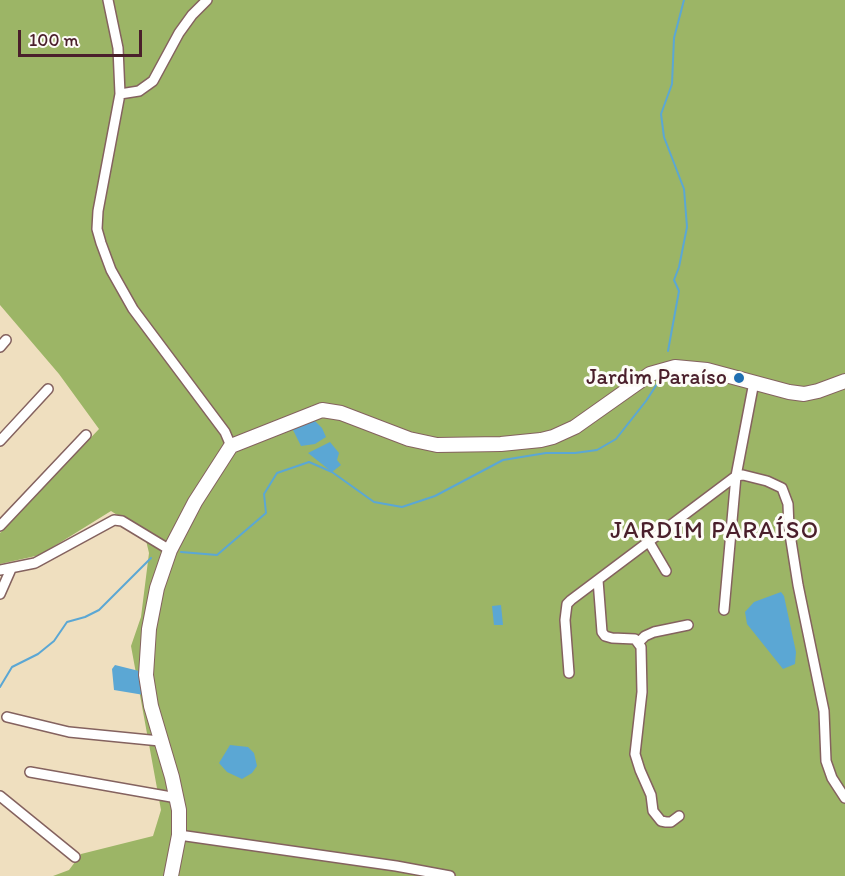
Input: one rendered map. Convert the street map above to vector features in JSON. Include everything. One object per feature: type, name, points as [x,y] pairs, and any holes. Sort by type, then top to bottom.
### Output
[{"type":"main road","points":[[171,876],[179,835],[177,798],[160,741],[146,675],[153,604],[170,550],[195,502],[231,446],[322,410],[341,413],[409,439],[437,445],[481,445],[533,441],[553,437],[575,427],[621,393],[658,370],[681,366],[699,368],[804,394],[845,381]]},
{"type":"street","points":[[108,0],[118,48],[120,94],[98,211],[100,243],[111,270],[133,309],[225,432],[231,446]]},
{"type":"street","points":[[120,94],[140,91],[153,81],[185,24],[207,0]]},
{"type":"street","points":[[724,610],[736,476],[754,382]]},
{"type":"street","points":[[0,441],[48,389]]},
{"type":"street","points":[[0,526],[86,435]]},
{"type":"street","points":[[568,673],[565,620],[567,604],[575,595],[650,542],[736,476],[742,474],[767,481],[782,488],[785,493],[798,585],[824,711],[826,761],[832,778],[845,798]]},
{"type":"street","points":[[0,570],[35,563],[114,520],[122,521],[170,550]]},
{"type":"street","points":[[650,542],[666,571]]},
{"type":"street","points":[[0,594],[11,569]]},
{"type":"street","points":[[598,580],[605,636],[635,639],[639,642]]},
{"type":"street","points":[[679,816],[670,822],[661,821],[656,817],[648,786],[637,763],[635,743],[642,682],[639,642],[654,632],[688,625]]},
{"type":"street","points":[[7,717],[69,732],[160,741]]},
{"type":"street","points":[[30,772],[177,798]]},
{"type":"street","points":[[0,796],[75,857]]},
{"type":"street","points":[[179,835],[396,866],[450,876]]},
{"type":"green space","points":[[0,0],[845,0],[845,876],[53,876],[69,870],[81,854],[153,836],[161,810],[131,646],[141,617],[149,553],[144,532],[111,511],[40,555],[0,564],[0,533],[99,429],[59,374],[0,305]]},
{"type":"water","points":[[314,420],[322,428],[326,437],[315,444],[301,446],[293,430],[302,423]]},
{"type":"water","points":[[330,442],[339,453],[337,460],[341,465],[332,472],[308,453]]},
{"type":"water","points":[[781,592],[784,596],[796,652],[795,664],[783,669],[747,624],[745,612],[754,602]]},
{"type":"water","points":[[501,605],[503,625],[494,625],[492,606]]},
{"type":"water","points":[[115,665],[139,671],[144,695],[114,690],[112,669]]},
{"type":"water","points":[[230,745],[248,747],[254,753],[257,766],[252,773],[242,779],[227,772],[219,763]]},
{"type":"waterway","points":[[668,351],[679,291],[674,280],[687,227],[684,189],[664,137],[661,114],[672,84],[674,38],[684,0]]},
{"type":"waterway","points":[[181,552],[217,555],[266,513],[264,494],[277,473],[309,462],[332,472],[374,502],[402,507],[435,496],[503,460],[546,453],[597,450],[616,439],[659,381]]},
{"type":"waterway","points":[[0,687],[12,667],[38,654],[54,641],[67,622],[99,610],[151,558]]},
{"type":"place","name":"Jardim Paraíso","points":[[739,378]]},
{"type":"district","name":"JARDIM PARAÍSO","points":[[715,532]]}]
